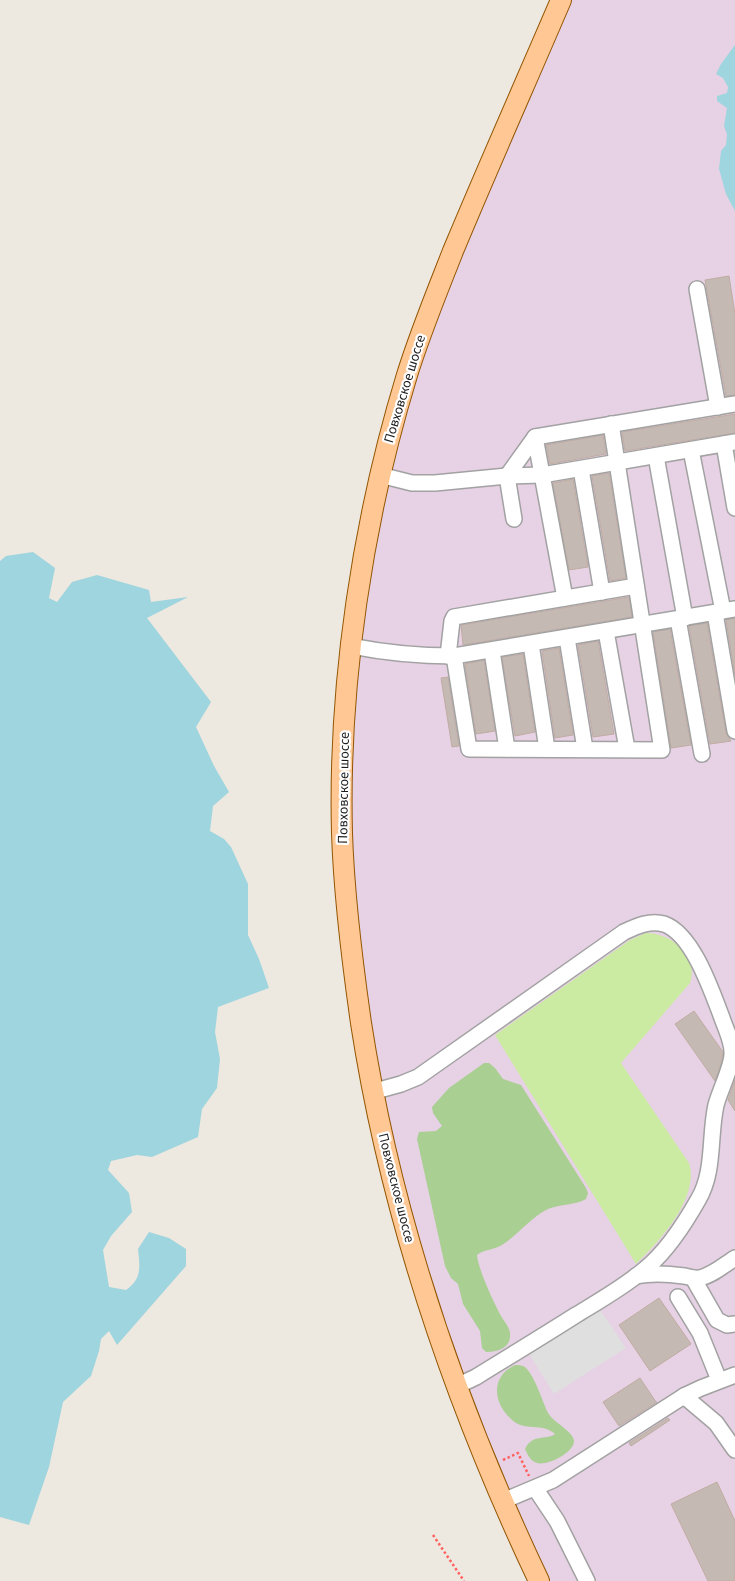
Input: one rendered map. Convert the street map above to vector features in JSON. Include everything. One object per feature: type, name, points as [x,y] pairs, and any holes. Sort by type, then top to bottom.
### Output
[{"type":"main road","name":"Повховское шоссе","points":[[540,1581],[503,1501],[437,1332],[416,1267],[389,1166],[372,1092],[352,962],[343,858],[343,753],[351,646],[366,546],[380,475],[405,380],[424,323],[467,217],[561,0]]},
{"type":"lane","points":[[697,289],[718,407]]},
{"type":"lane","points":[[514,519],[507,476],[535,437],[735,404]]},
{"type":"lane","points":[[611,424],[662,750],[469,749],[451,656],[452,621],[454,618],[636,586]]},
{"type":"lane","points":[[535,437],[564,598]]},
{"type":"lane","points":[[380,475],[412,482],[435,483],[507,476],[542,476],[730,443],[735,508]]},
{"type":"lane","points":[[691,450],[724,611],[735,731]]},
{"type":"lane","points":[[656,456],[702,754]]},
{"type":"lane","points":[[581,469],[602,592]]},
{"type":"lane","points":[[351,646],[392,653],[451,656],[724,611]]},
{"type":"lane","points":[[606,631],[628,749]]},
{"type":"lane","points":[[568,638],[585,749]]},
{"type":"lane","points":[[531,644],[547,749]]},
{"type":"lane","points":[[492,650],[507,749]]},
{"type":"lane","points":[[372,1092],[418,1077],[624,932],[652,922],[665,924],[675,931],[686,942],[698,960],[708,980],[731,1042],[732,1055],[717,1102],[712,1125],[711,1158],[707,1180],[700,1198],[670,1241],[641,1272],[592,1306],[458,1386]]},
{"type":"lane","points":[[641,1272],[693,1278],[709,1275],[735,1258]]},
{"type":"lane","points":[[693,1278],[717,1320],[727,1325],[735,1324]]},
{"type":"lane","points":[[678,1296],[700,1333],[719,1380]]},
{"type":"lane","points":[[503,1501],[535,1488],[565,1472],[684,1396],[735,1375]]},
{"type":"lane","points":[[684,1396],[716,1424],[735,1450]]},
{"type":"lane","points":[[535,1488],[557,1521],[587,1581]]},
{"type":"path","points":[[489,1467],[518,1453],[535,1488]]},
{"type":"path","points":[[433,1535],[464,1581]]},
{"type":"shaded area","points":[[561,0],[735,0],[735,1581],[539,1581],[457,1386],[372,1092],[343,753],[393,422]]},
{"type":"shaded area","points":[[601,1311],[626,1348],[554,1394],[529,1354],[582,1320]]},
{"type":"green space","points":[[646,933],[665,937],[681,948],[691,964],[692,973],[690,983],[621,1063],[689,1163],[691,1176],[689,1190],[675,1218],[656,1244],[636,1264],[495,1035],[630,940]]},
{"type":"green space","points":[[484,1063],[489,1063],[495,1068],[503,1079],[521,1085],[588,1193],[586,1199],[582,1201],[553,1207],[542,1212],[502,1245],[477,1255],[487,1286],[509,1328],[510,1334],[509,1341],[505,1347],[486,1352],[482,1348],[480,1331],[463,1304],[458,1284],[451,1278],[445,1266],[417,1139],[419,1132],[436,1131],[442,1126],[433,1113],[432,1107],[449,1088]]},
{"type":"green space","points":[[515,1365],[527,1369],[534,1380],[548,1413],[573,1437],[573,1446],[570,1450],[553,1461],[537,1463],[530,1458],[525,1449],[535,1439],[555,1434],[545,1428],[517,1424],[501,1406],[497,1391],[498,1383],[501,1376]]},
{"type":"water","points":[[735,45],[735,211],[726,194],[719,169],[721,151],[726,145],[727,134],[724,126],[727,108],[717,101],[717,96],[727,93],[728,87],[723,78],[716,74]]},
{"type":"water","points":[[33,552],[55,568],[49,598],[57,602],[72,582],[97,575],[149,590],[151,602],[188,597],[147,618],[211,702],[196,727],[214,766],[229,792],[213,806],[210,831],[224,839],[231,847],[248,884],[248,935],[269,988],[218,1007],[215,1032],[220,1059],[217,1088],[202,1109],[198,1137],[152,1157],[137,1155],[111,1161],[108,1170],[129,1193],[132,1212],[111,1236],[103,1250],[109,1287],[126,1290],[135,1281],[139,1272],[138,1249],[149,1232],[169,1238],[186,1249],[186,1266],[117,1345],[109,1331],[101,1339],[91,1376],[63,1402],[49,1467],[29,1525],[0,1517],[0,561],[6,556]]},
{"type":"building","points":[[729,276],[735,314],[735,395],[726,396],[705,280]]},
{"type":"building","points":[[735,414],[735,433],[625,451],[622,432]]},
{"type":"building","points":[[603,435],[606,454],[550,464],[546,445]]},
{"type":"building","points":[[609,473],[626,578],[610,581],[592,476]]},
{"type":"building","points":[[573,479],[588,567],[569,570],[553,483]]},
{"type":"building","points":[[629,597],[632,617],[463,645],[461,625]]},
{"type":"building","points":[[735,618],[735,675],[726,620]]},
{"type":"building","points":[[707,623],[726,733],[731,741],[710,744],[689,626]]},
{"type":"building","points":[[670,629],[691,745],[671,748],[653,632]]},
{"type":"building","points":[[598,641],[614,734],[593,737],[578,645]]},
{"type":"building","points":[[559,648],[573,735],[555,738],[542,651]]},
{"type":"building","points":[[523,654],[535,732],[515,736],[502,657]]},
{"type":"building","points":[[484,660],[495,731],[476,734],[465,664]]},
{"type":"building","points":[[448,677],[459,746],[452,747],[441,678]]},
{"type":"building","points":[[694,1011],[723,1052],[715,1081],[675,1024]]},
{"type":"building","points":[[735,1080],[735,1111],[728,1100]]},
{"type":"building","points":[[659,1298],[691,1344],[650,1371],[619,1325]]},
{"type":"building","points":[[640,1378],[657,1402],[619,1426],[603,1402]]},
{"type":"building","points":[[668,1418],[670,1420],[631,1446],[629,1443]]},
{"type":"building","points":[[717,1482],[735,1521],[735,1581],[708,1581],[671,1504]]}]
